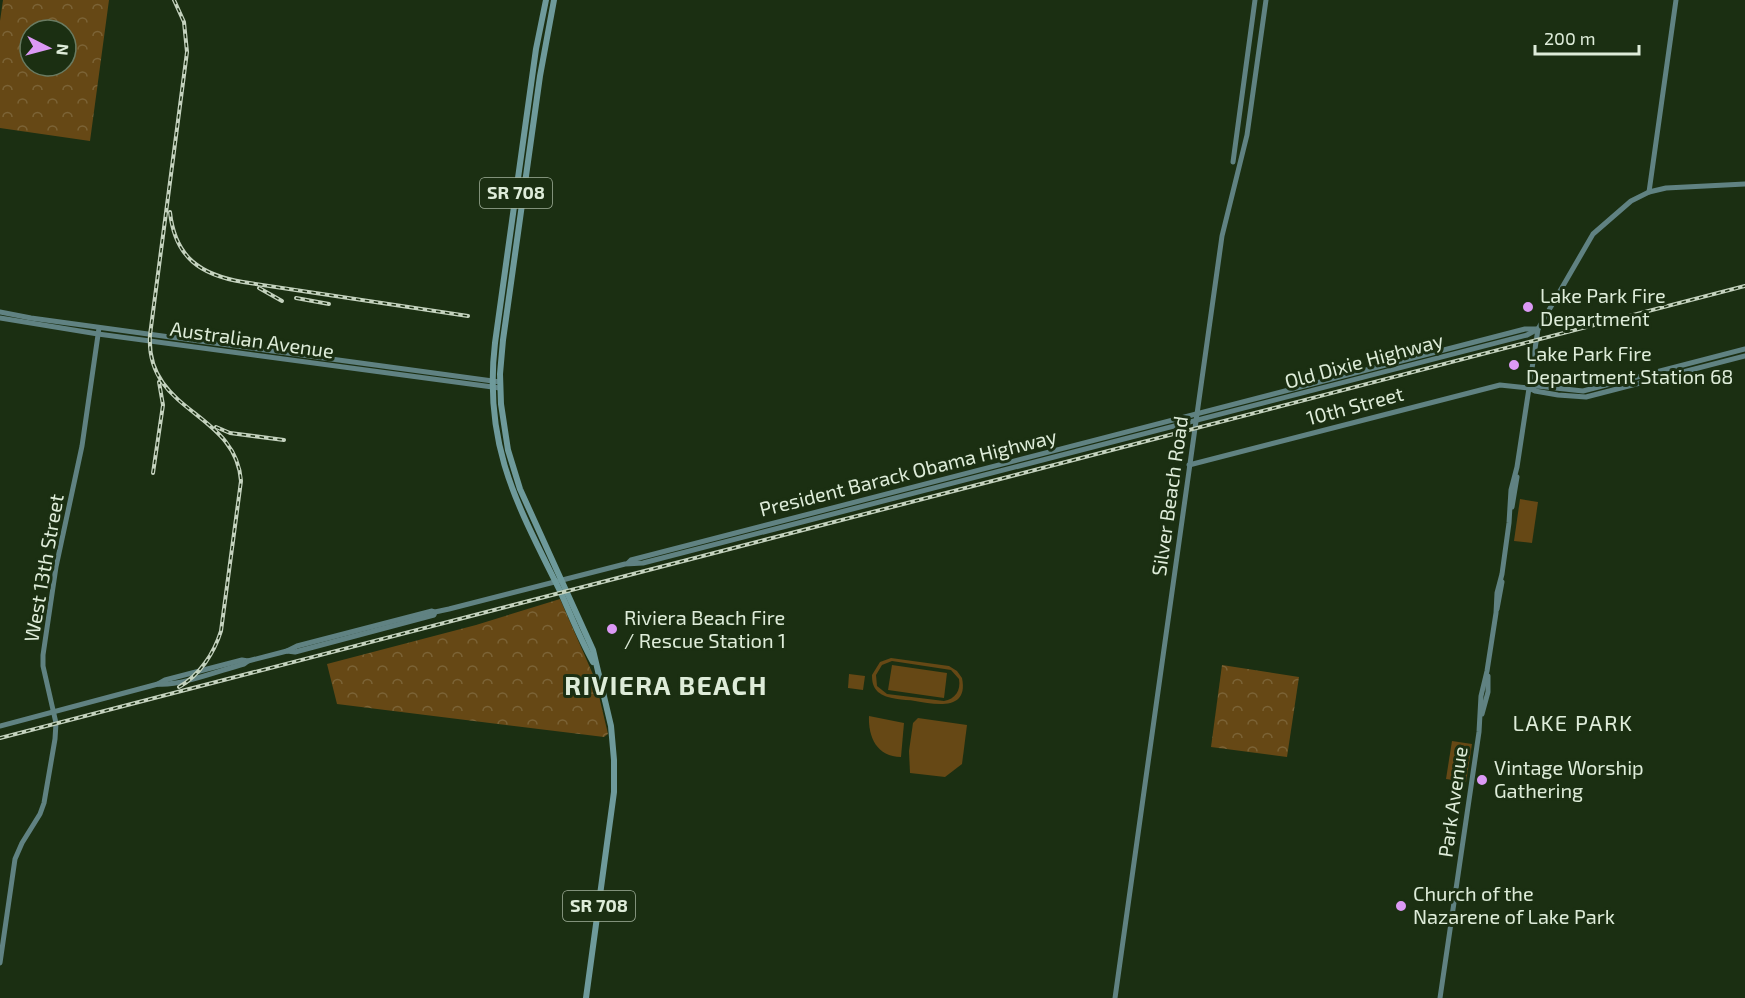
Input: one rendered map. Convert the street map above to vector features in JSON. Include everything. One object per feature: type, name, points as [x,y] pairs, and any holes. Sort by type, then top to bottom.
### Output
[{"type":"main road","name":"SR 708","points":[[546,0],[524,132],[495,343],[492,384],[497,437],[504,467],[517,501],[558,581]]},
{"type":"main road","name":"SR 708","points":[[554,0],[504,332],[500,385],[502,420],[512,465],[524,500],[596,666],[611,726],[614,776],[611,814],[586,998]]},
{"type":"main road","points":[[531,85],[534,91],[529,124],[533,128]]},
{"type":"main road","points":[[524,132],[527,137],[524,168],[527,171]]},
{"type":"street","points":[[1233,162],[1255,0]]},
{"type":"street","name":"Silver Beach Road","points":[[1115,998],[1222,236],[1247,135],[1266,0]]},
{"type":"street","points":[[1649,192],[1676,0]]},
{"type":"street","points":[[1538,328],[1593,234],[1631,201],[1649,192],[1666,188],[1745,184]]},
{"type":"street","name":"Australian Avenue","points":[[0,312],[99,331]]},
{"type":"street","name":"Australian Avenue","points":[[0,318],[500,385]]},
{"type":"street","name":"Old Dixie Highway","points":[[1196,417],[1525,329],[1538,328]]},
{"type":"street","name":"Park Avenue","points":[[1440,998],[1481,716],[1488,692],[1487,671],[1501,594],[1510,514],[1515,497],[1517,467],[1538,328]]},
{"type":"street","name":"West 13th Street","points":[[0,963],[12,874],[22,843],[45,803],[56,732],[43,666],[43,655],[56,567],[89,410],[99,331]]},
{"type":"street","name":"10th Street","points":[[1190,465],[1500,385],[1583,391],[1745,349]]},
{"type":"street","name":"10th Street","points":[[1529,388],[1535,391],[1586,397],[1745,356]]},
{"type":"street","name":"President Barack Obama Highway","points":[[0,726],[242,660],[248,661],[287,651],[295,652],[434,615],[435,612],[628,563],[631,560],[661,552],[1196,417]]},
{"type":"green space","points":[[3,0],[109,0],[90,141],[0,128],[0,21]]},
{"type":"green space","points":[[1520,499],[1538,502],[1532,543],[1514,541]]},
{"type":"green space","points":[[560,599],[595,679],[608,734],[604,737],[337,704],[327,664],[476,625]]},
{"type":"green space","points":[[891,658],[949,666],[962,678],[963,689],[955,701],[940,704],[886,696],[878,692],[873,682],[872,675],[880,662]],"holes":[[[892,661],[951,670],[959,679],[959,687],[954,696],[944,701],[887,694],[877,686],[876,675],[882,665]]]},
{"type":"green space","points":[[892,665],[947,673],[944,698],[888,690]]},
{"type":"green space","points":[[1222,665],[1299,677],[1287,757],[1211,747]]},
{"type":"green space","points":[[849,674],[865,676],[863,690],[848,688]]},
{"type":"green space","points":[[869,716],[904,723],[901,757],[886,754],[880,750],[872,738]]},
{"type":"green space","points":[[918,718],[967,725],[962,764],[945,777],[910,773],[909,751],[913,723]]},
{"type":"green space","points":[[1452,741],[1472,744],[1466,782],[1446,779]]},
{"type":"railway","points":[[174,0],[184,22],[187,52],[150,335],[152,361],[161,381],[175,397],[224,440],[235,458],[241,481],[221,631],[205,663],[179,687]]},
{"type":"railway","points":[[170,212],[173,228],[184,253],[193,262],[215,275],[243,282],[468,316]]},
{"type":"railway","points":[[0,738],[1745,286]]},
{"type":"railway","points":[[259,288],[282,301]]},
{"type":"railway","points":[[296,298],[329,304]]},
{"type":"railway","points":[[153,473],[163,405],[159,382]]},
{"type":"railway","points":[[216,427],[230,433],[284,440]]},
{"type":"place","name":"Lake Park Fire Department","points":[[1528,307]]},
{"type":"place","name":"Lake Park Fire Department Station 68","points":[[1514,365]]},
{"type":"place","name":"Riviera Beach Fire / Rescue Station 1","points":[[612,629]]},
{"type":"place","name":"Vintage Worship Gathering","points":[[1482,780]]},
{"type":"place","name":"Church of the Nazarene of Lake Park","points":[[1401,906]]},
{"type":"district","name":"RIVIERA BEACH","points":[[666,686]]},
{"type":"district","name":"LAKE PARK","points":[[1573,723]]}]
